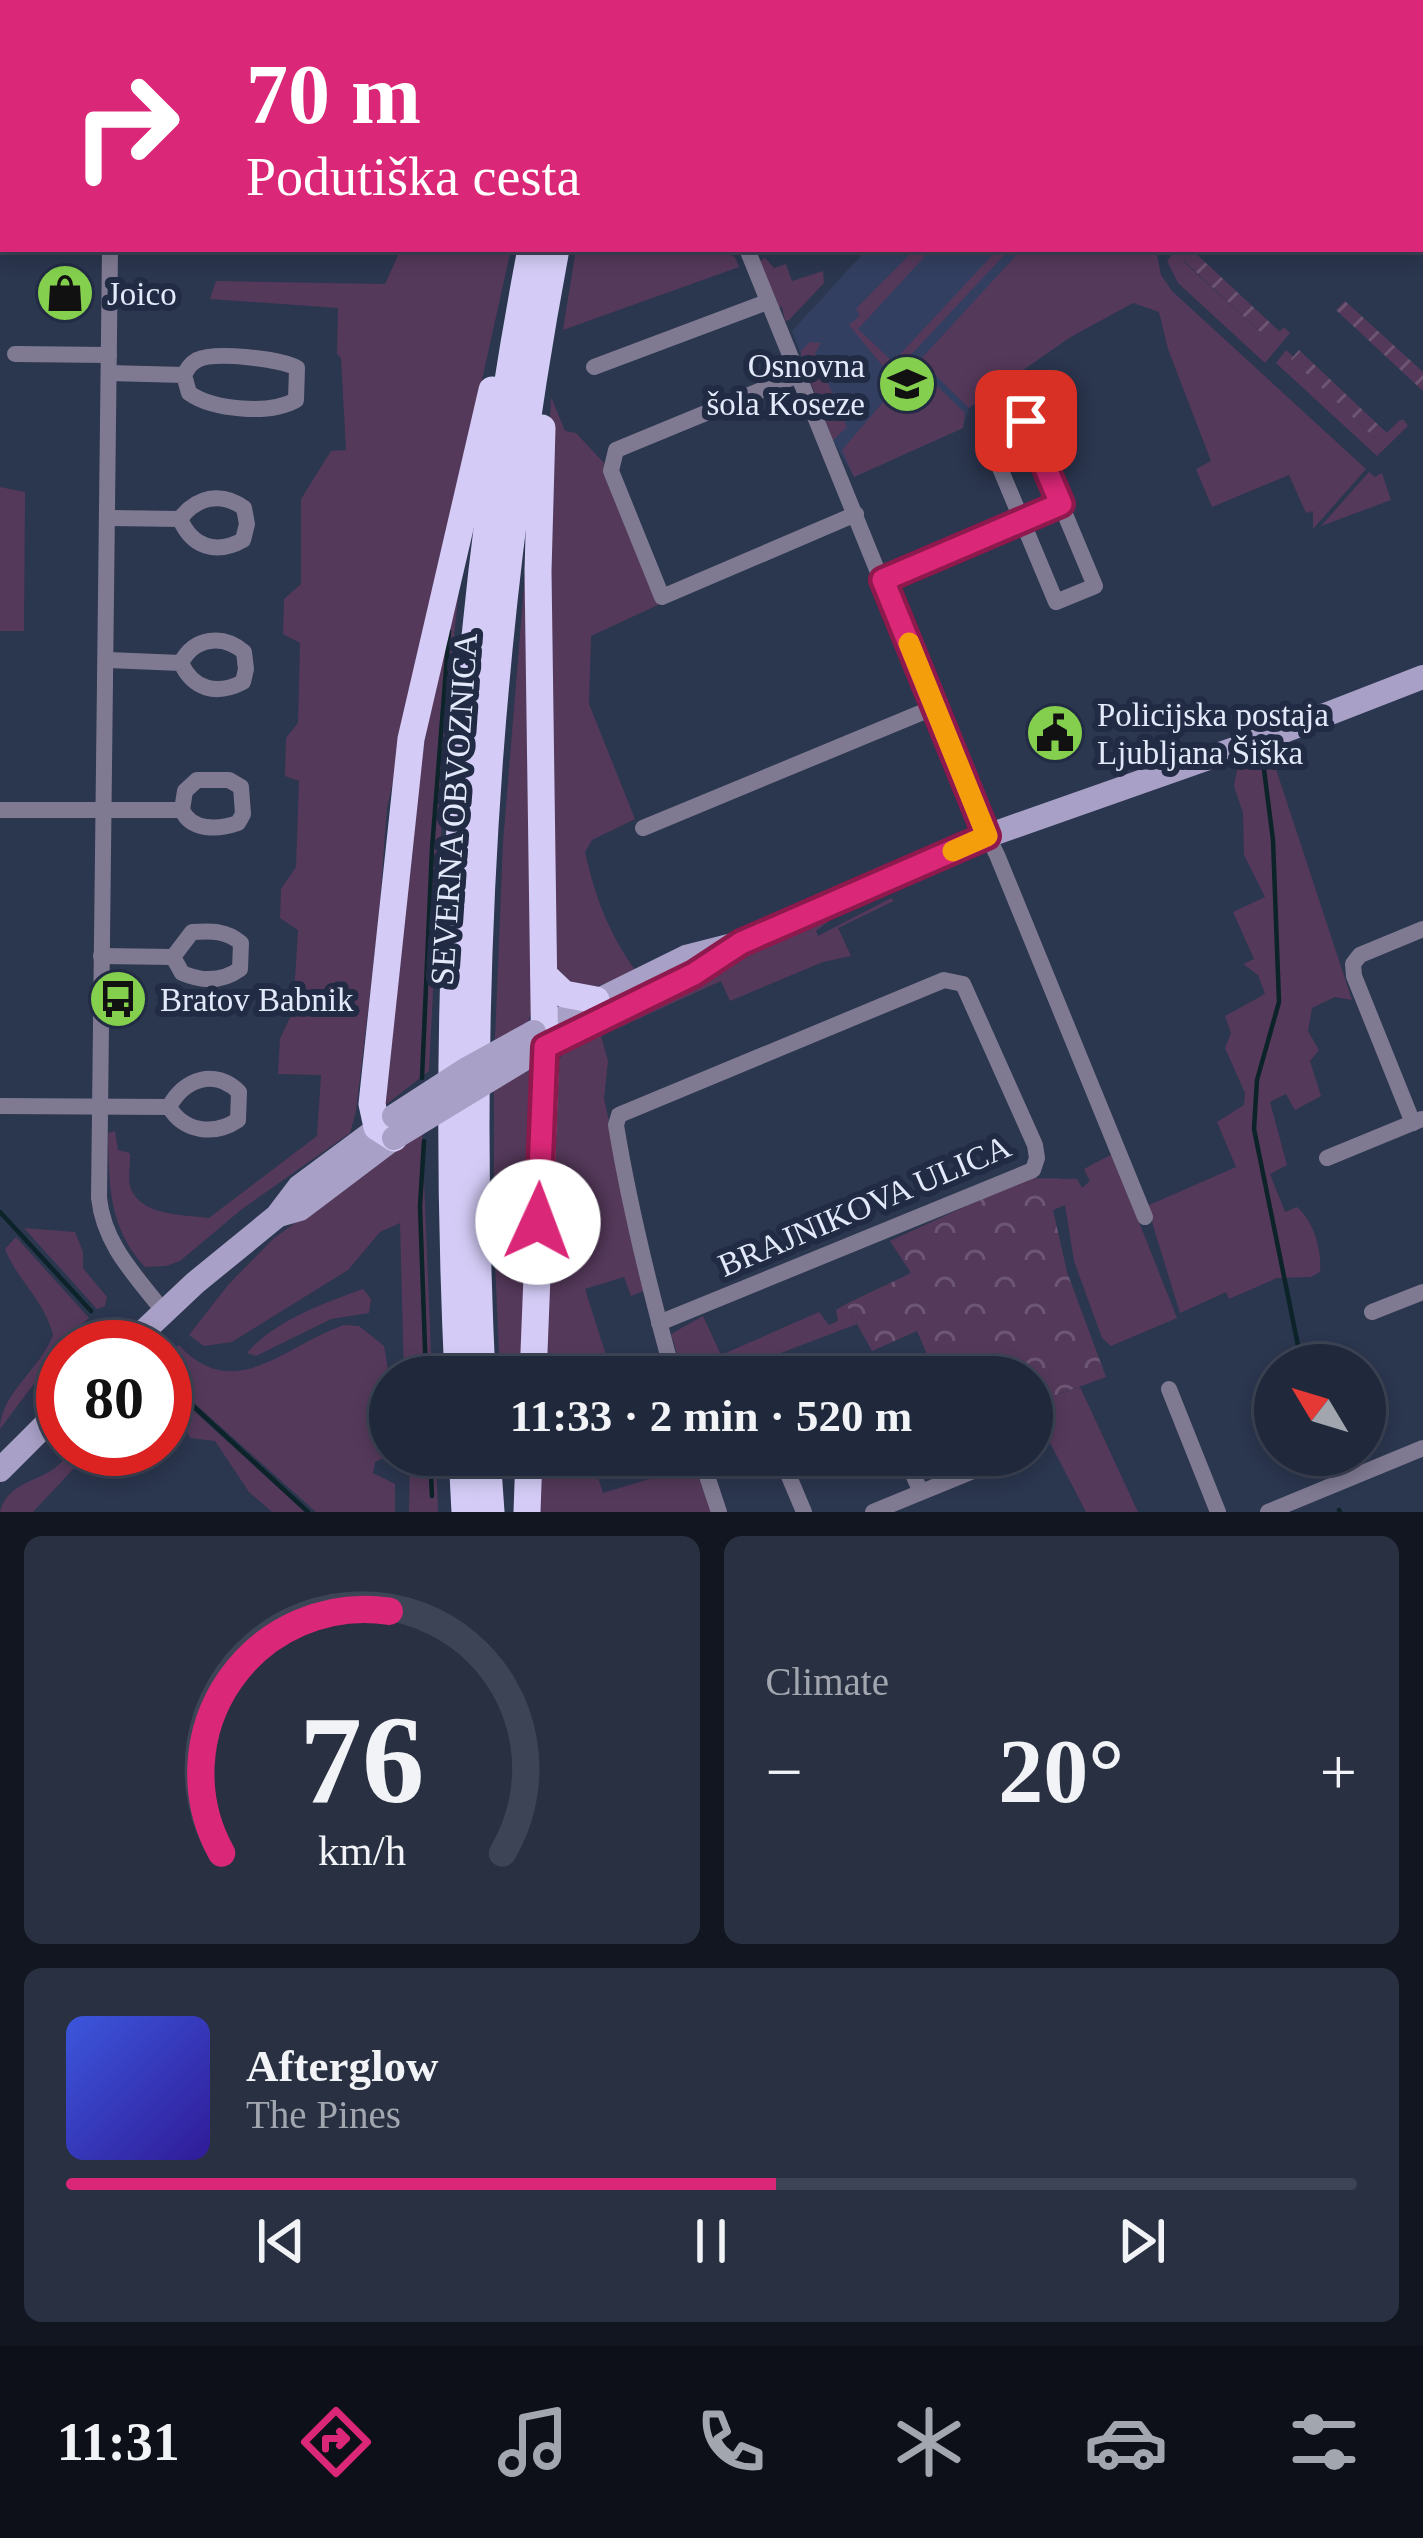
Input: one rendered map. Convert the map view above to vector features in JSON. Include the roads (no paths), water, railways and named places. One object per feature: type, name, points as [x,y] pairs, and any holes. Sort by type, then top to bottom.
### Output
[{"type":"highway","name":"SEVERNA OBVOZNICA","points":[[481,1356],[475,1131],[481,862],[506,578],[555,252]]},
{"type":"highway","name":"SEVERNA OBVOZNICA","points":[[457,1356],[451,1160],[460,832],[485,554],[530,255]]},
{"type":"highway","points":[[388,1127],[372,1104],[411,739],[492,392],[508,303],[530,255]]},
{"type":"highway","points":[[532,1356],[544,975],[538,526],[542,426],[555,327],[550,283]]},
{"type":"highway","points":[[544,975],[564,994],[596,1000]]},
{"type":"highway","points":[[463,1476],[465,1512]]},
{"type":"highway","points":[[488,1476],[491,1512]]},
{"type":"highway","points":[[527,1512],[529,1476]]},
{"type":"main road","points":[[540,1040],[596,1000],[686,957],[741,943],[987,836],[1423,677]]},
{"type":"main road","points":[[156,1320],[277,1216],[300,1209],[388,1127],[464,1070],[694,974],[741,943]]},
{"type":"main road","points":[[0,1470],[36,1434]]},
{"type":"street","points":[[110,252],[99,1106],[103,1223],[122,1259],[164,1312]]},
{"type":"street","points":[[747,252],[1145,1217]]},
{"type":"street","points":[[594,367],[767,302]]},
{"type":"street","points":[[15,354],[184,375]]},
{"type":"street","points":[[200,358],[284,361],[297,368],[299,384],[296,400],[284,407],[214,405],[189,393],[184,375],[200,358]]},
{"type":"street","points":[[798,376],[616,450],[611,471],[662,597],[856,514]]},
{"type":"street","points":[[1026,421],[1095,586],[1056,602],[1022,521],[987,437],[1026,421]]},
{"type":"street","points":[[883,580],[1061,504]]},
{"type":"street","points":[[110,518],[180,520]]},
{"type":"street","points":[[108,660],[181,663]]},
{"type":"street","points":[[643,828],[935,707]]},
{"type":"street","points":[[0,810],[182,809]]},
{"type":"street","points":[[1327,1158],[1418,1120],[1354,976],[1353,964],[1360,955],[1423,929]]},
{"type":"street","points":[[101,956],[173,957]]},
{"type":"street","name":"BRAJNIKOVA ULICA","points":[[952,979],[968,990],[1037,1158],[1033,1170],[659,1323],[628,1195],[616,1125],[622,1113],[952,979]]},
{"type":"street","points":[[0,1106],[169,1107]]},
{"type":"street","points":[[1372,1312],[1423,1292]]},
{"type":"street","points":[[659,1323],[668,1356]]},
{"type":"street","points":[[1169,1389],[1218,1512]]},
{"type":"street","points":[[1268,1512],[1423,1448]]},
{"type":"street","points":[[707,1476],[719,1512]]},
{"type":"street","points":[[789,1476],[804,1512]]},
{"type":"street","points":[[914,1476],[921,1492]]},
{"type":"street","points":[[873,1512],[960,1476]]},
{"type":"waterway","points":[[422,1078],[432,849],[449,631]]},
{"type":"waterway","points":[[1262,754],[1273,840],[1279,1002],[1257,1080],[1254,1129],[1298,1344]]},
{"type":"waterway","points":[[424,1141],[420,1206],[425,1356]]},
{"type":"waterway","points":[[0,1212],[91,1311]]},
{"type":"waterway","points":[[192,1405],[308,1512]]},
{"type":"waterway","points":[[431,1476],[432,1496]]},
{"type":"place","name":"Joico","points":[[65,293]]},
{"type":"place","name":"Osnovna šola Koseze","points":[[907,384]]},
{"type":"place","name":"Policijska postaja Ljubljana Šiška","points":[[1055,733]]},
{"type":"place","name":"Bratov Babnik","points":[[118,999]]}]
